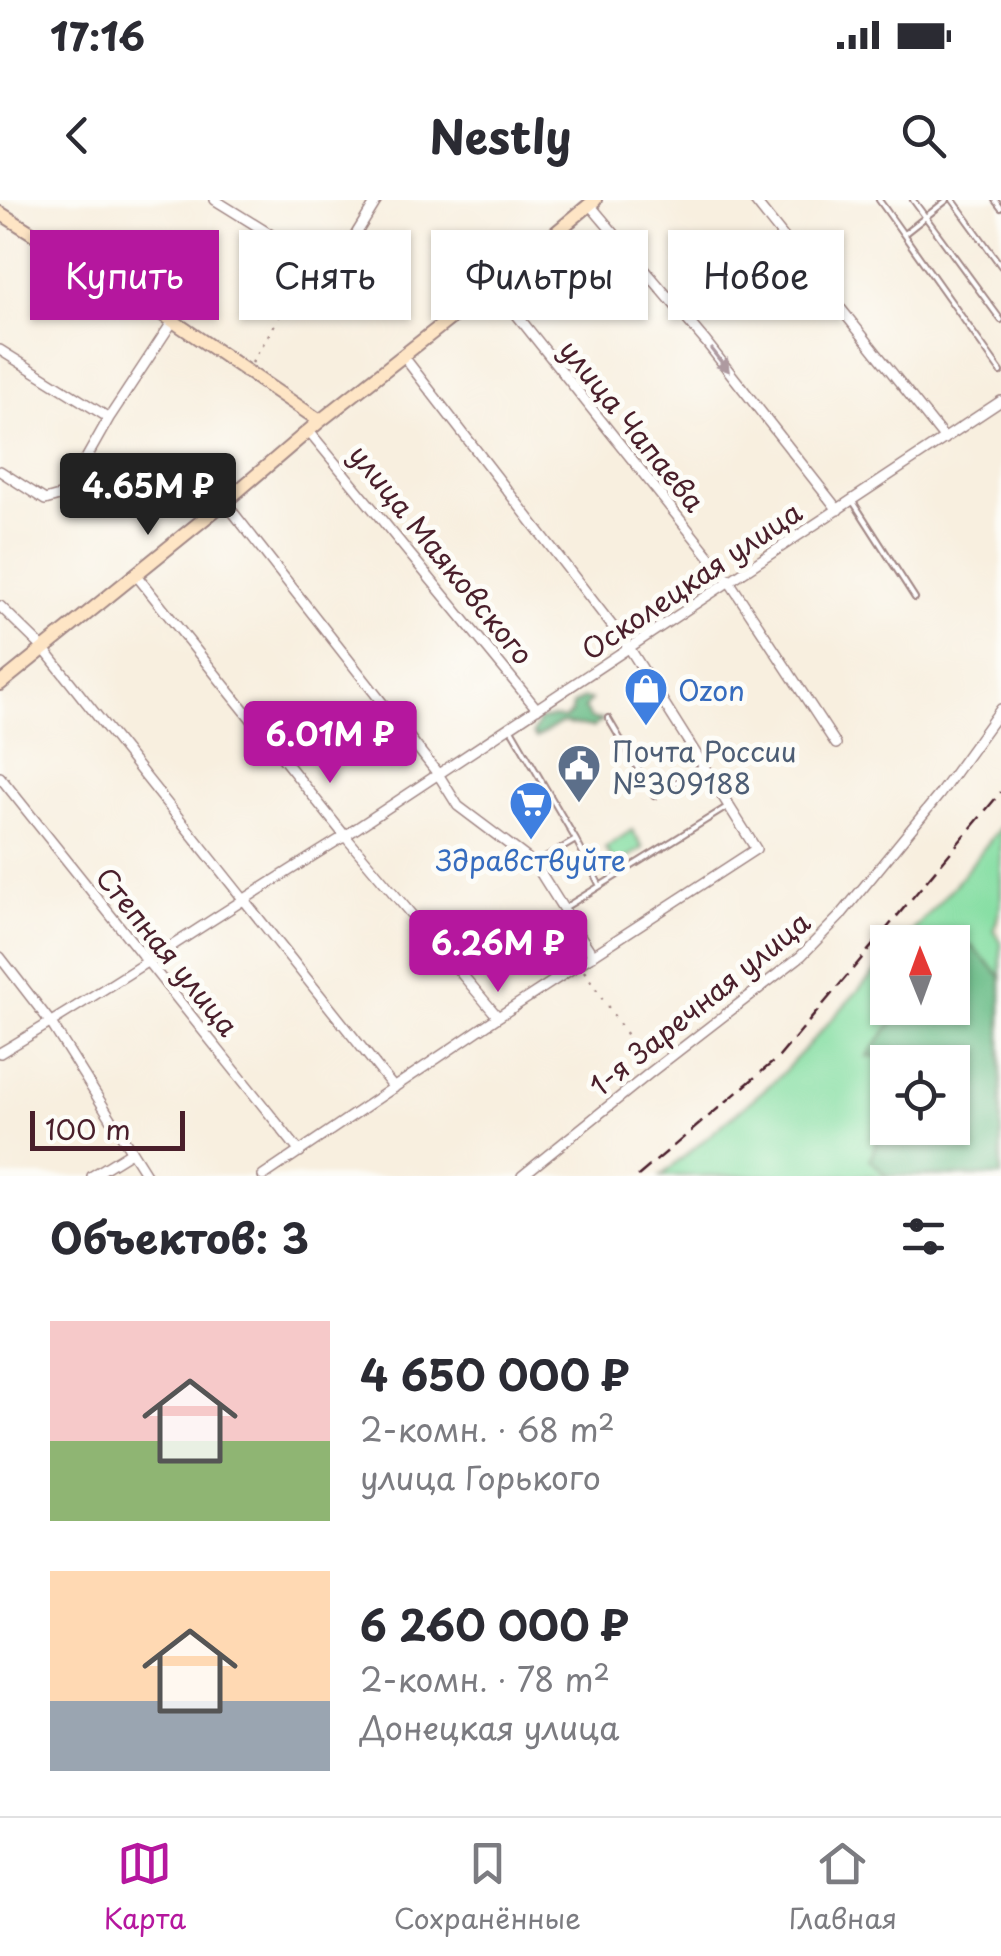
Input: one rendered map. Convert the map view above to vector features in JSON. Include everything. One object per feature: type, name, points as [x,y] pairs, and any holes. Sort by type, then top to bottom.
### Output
[{"type":"street","points":[[215,200],[263,230]]},
{"type":"street","points":[[359,230],[377,200]]},
{"type":"street","points":[[754,200],[945,439]]},
{"type":"street","points":[[559,230],[592,202],[838,510]]},
{"type":"street","name":"улица Маяковского","points":[[0,213],[172,321],[247,372],[314,426],[536,709]]},
{"type":"street","points":[[0,684],[314,426],[450,320]]},
{"type":"street","name":"улица Чапаева","points":[[521,320],[729,580],[836,744]]},
{"type":"street","points":[[0,471],[45,500],[66,494],[109,418],[172,321]]},
{"type":"street","points":[[0,350],[109,418]]},
{"type":"street","points":[[264,1176],[756,849],[630,649],[404,357]]},
{"type":"street","name":"Осколецкая улица","points":[[0,1053],[345,836],[1001,401]]},
{"type":"street","points":[[226,502],[438,774],[458,806],[536,864],[594,956]]},
{"type":"street","points":[[136,575],[345,836],[498,1017]]},
{"type":"street","points":[[0,606],[43,648],[394,1088]]},
{"type":"street","name":"1-я Заречная улица","points":[[522,1176],[801,956],[840,916],[939,795],[1001,709]]},
{"type":"street","name":"Степная улица","points":[[0,778],[300,1152]]},
{"type":"street","points":[[0,956],[51,1022],[147,1176]]},
{"type":"street","points":[[92,1176],[131,1152]]},
{"type":"lane","points":[[879,200],[1001,372]]},
{"type":"lane","points":[[913,200],[1001,320]]},
{"type":"lane","points":[[904,234],[950,200],[1001,266]]},
{"type":"lane","points":[[995,200],[1001,208]]},
{"type":"lane","points":[[852,500],[915,598]]},
{"type":"lane","points":[[608,718],[654,796],[702,766]]},
{"type":"lane","points":[[510,727],[600,886]]},
{"type":"lane","points":[[563,908],[728,806]]},
{"type":"lane","points":[[536,864],[576,840]]},
{"type":"path","points":[[247,372],[277,320]]},
{"type":"path","points":[[580,966],[650,1072]]},
{"type":"green space","points":[[583,698],[591,700],[584,708],[591,719],[603,720],[592,728],[561,723],[536,738],[533,734],[539,720],[565,719],[573,705]]},
{"type":"green space","points":[[1001,826],[1001,904],[994,931],[1001,942],[1001,977],[970,946],[970,925],[918,925]]},
{"type":"green space","points":[[632,830],[643,848],[616,865],[605,848]]},
{"type":"green space","points":[[970,946],[1001,977],[1001,1176],[887,1176],[870,1159],[876,1145],[970,1145],[970,1045],[875,1045],[891,1025],[970,1025]]},
{"type":"green space","points":[[870,978],[870,1025],[891,1025],[876,1045],[870,1045],[868,1055],[870,1145],[876,1145],[871,1159],[887,1176],[661,1176],[778,1078]]},
{"type":"railway","points":[[638,1176],[779,1057],[1001,792]]},
{"type":"place","name":"Ozon","points":[[646,727]]},
{"type":"place","name":"Почта России №309188","points":[[579,804]]},
{"type":"place","name":"Здравствуйте","points":[[531,841]]}]
